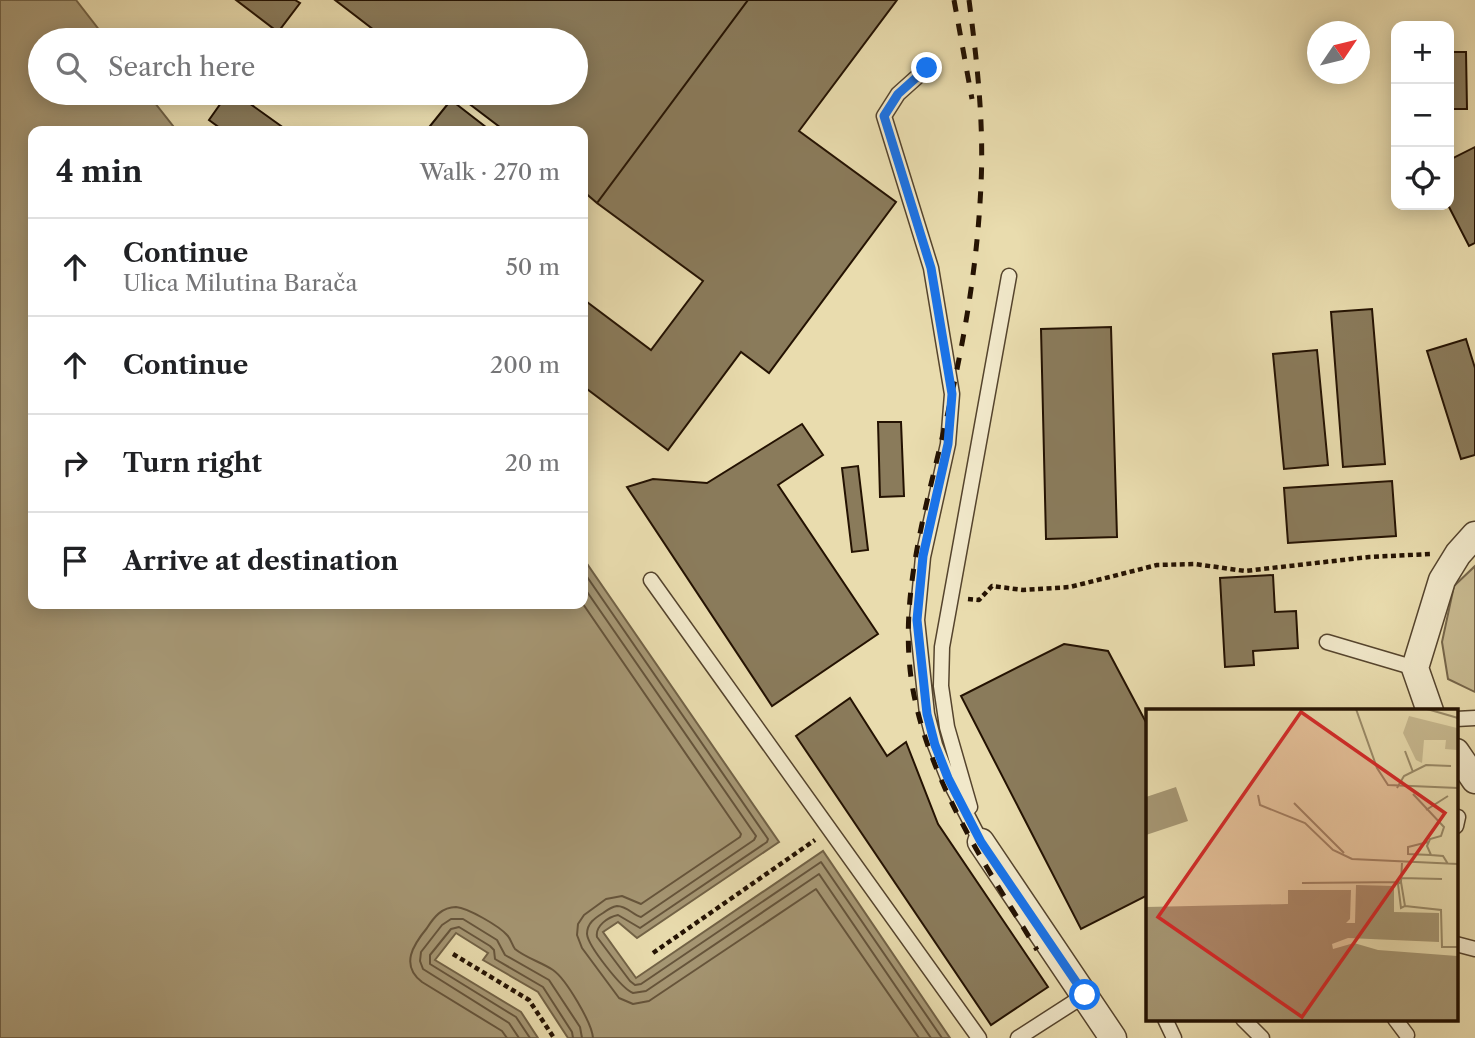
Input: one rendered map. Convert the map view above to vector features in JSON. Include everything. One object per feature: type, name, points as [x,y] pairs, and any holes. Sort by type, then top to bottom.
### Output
[{"type":"street","points":[[1429,709],[1415,668],[1443,580],[1458,554],[1475,535]]},
{"type":"street","points":[[1458,755],[1475,780]]},
{"type":"street","points":[[981,842],[1113,1038]]},
{"type":"lane","points":[[927,68],[898,94],[884,116],[931,268],[952,394],[948,444],[923,556],[917,620],[927,714],[935,745],[948,778],[981,842]]},
{"type":"lane","points":[[981,842],[947,727],[941,686],[942,647],[955,562],[1009,276]]},
{"type":"lane","points":[[651,580],[979,1038]]},
{"type":"lane","points":[[1327,642],[1415,668]]},
{"type":"lane","points":[[1458,945],[1475,949]]},
{"type":"lane","points":[[1018,1038],[1085,995]]},
{"type":"lane","points":[[1165,1020],[1174,1038]]},
{"type":"lane","points":[[1244,1020],[1262,1038]]},
{"type":"lane","points":[[1396,1020],[1407,1037]]},
{"type":"path","points":[[992,586],[1023,590],[1070,587],[1157,565],[1195,564],[1245,571],[1408,554]]},
{"type":"path","points":[[653,953],[830,830]]},
{"type":"path","points":[[453,954],[529,1000],[554,1038]]},
{"type":"shaded area","points":[[1475,566],[1475,692],[1448,679],[1442,642],[1454,586]]},
{"type":"water","points":[[0,0],[76,0],[98,28],[28,28],[28,105],[156,105],[173,126],[28,126],[28,609],[588,609],[588,565],[779,842],[637,938],[618,922],[603,932],[636,978],[823,851],[950,1038],[568,1038],[538,992],[483,960],[488,953],[456,933],[435,960],[521,1012],[538,1038],[0,1038]]},
{"type":"building","points":[[236,0],[295,0],[300,3],[281,28],[273,28]]},
{"type":"building","points":[[335,0],[748,0],[597,203],[588,195],[588,126],[498,126],[471,105],[588,105],[588,28],[371,28]]},
{"type":"building","points":[[748,0],[897,0],[799,131],[896,202],[769,373],[741,352],[668,450],[588,390],[588,303],[651,350],[703,281],[597,203]]},
{"type":"building","points":[[1454,52],[1466,52],[1467,109],[1454,109]]},
{"type":"building","points":[[220,105],[252,105],[281,126],[217,126],[209,120]]},
{"type":"building","points":[[447,105],[457,105],[485,126],[430,126]]},
{"type":"building","points":[[1475,147],[1475,243],[1469,246],[1451,210],[1454,210],[1454,158]]},
{"type":"building","points":[[1372,309],[1385,464],[1343,467],[1331,312]]},
{"type":"building","points":[[1111,327],[1117,537],[1046,539],[1041,329]]},
{"type":"building","points":[[1466,339],[1475,368],[1475,455],[1461,459],[1427,351]]},
{"type":"building","points":[[1317,350],[1328,465],[1284,469],[1273,354]]},
{"type":"building","points":[[878,422],[901,422],[904,496],[880,497]]},
{"type":"building","points":[[802,424],[823,455],[778,485],[878,634],[772,706],[627,487],[653,479],[707,483]]},
{"type":"building","points":[[858,466],[868,550],[852,552],[842,468]]},
{"type":"building","points":[[1392,481],[1396,536],[1288,543],[1284,488]]},
{"type":"building","points":[[1273,575],[1275,612],[1296,611],[1298,648],[1253,651],[1254,665],[1225,667],[1220,578]]},
{"type":"building","points":[[1064,644],[1108,651],[1146,722],[1146,896],[1081,929],[961,696]]},
{"type":"building","points":[[850,698],[887,756],[906,742],[938,824],[1048,987],[991,1025],[796,736]]},
{"type":"railway","points":[[954,0],[972,99]]},
{"type":"railway","points":[[969,0],[982,138],[977,237],[962,341],[912,578],[909,653],[913,690],[921,725],[947,793],[981,857],[1037,950]]},
{"type":"route","points":[[927,68],[898,94],[884,116],[931,268],[952,394],[948,444],[923,556],[917,620],[927,714],[948,778],[981,842],[1085,995]]}]
